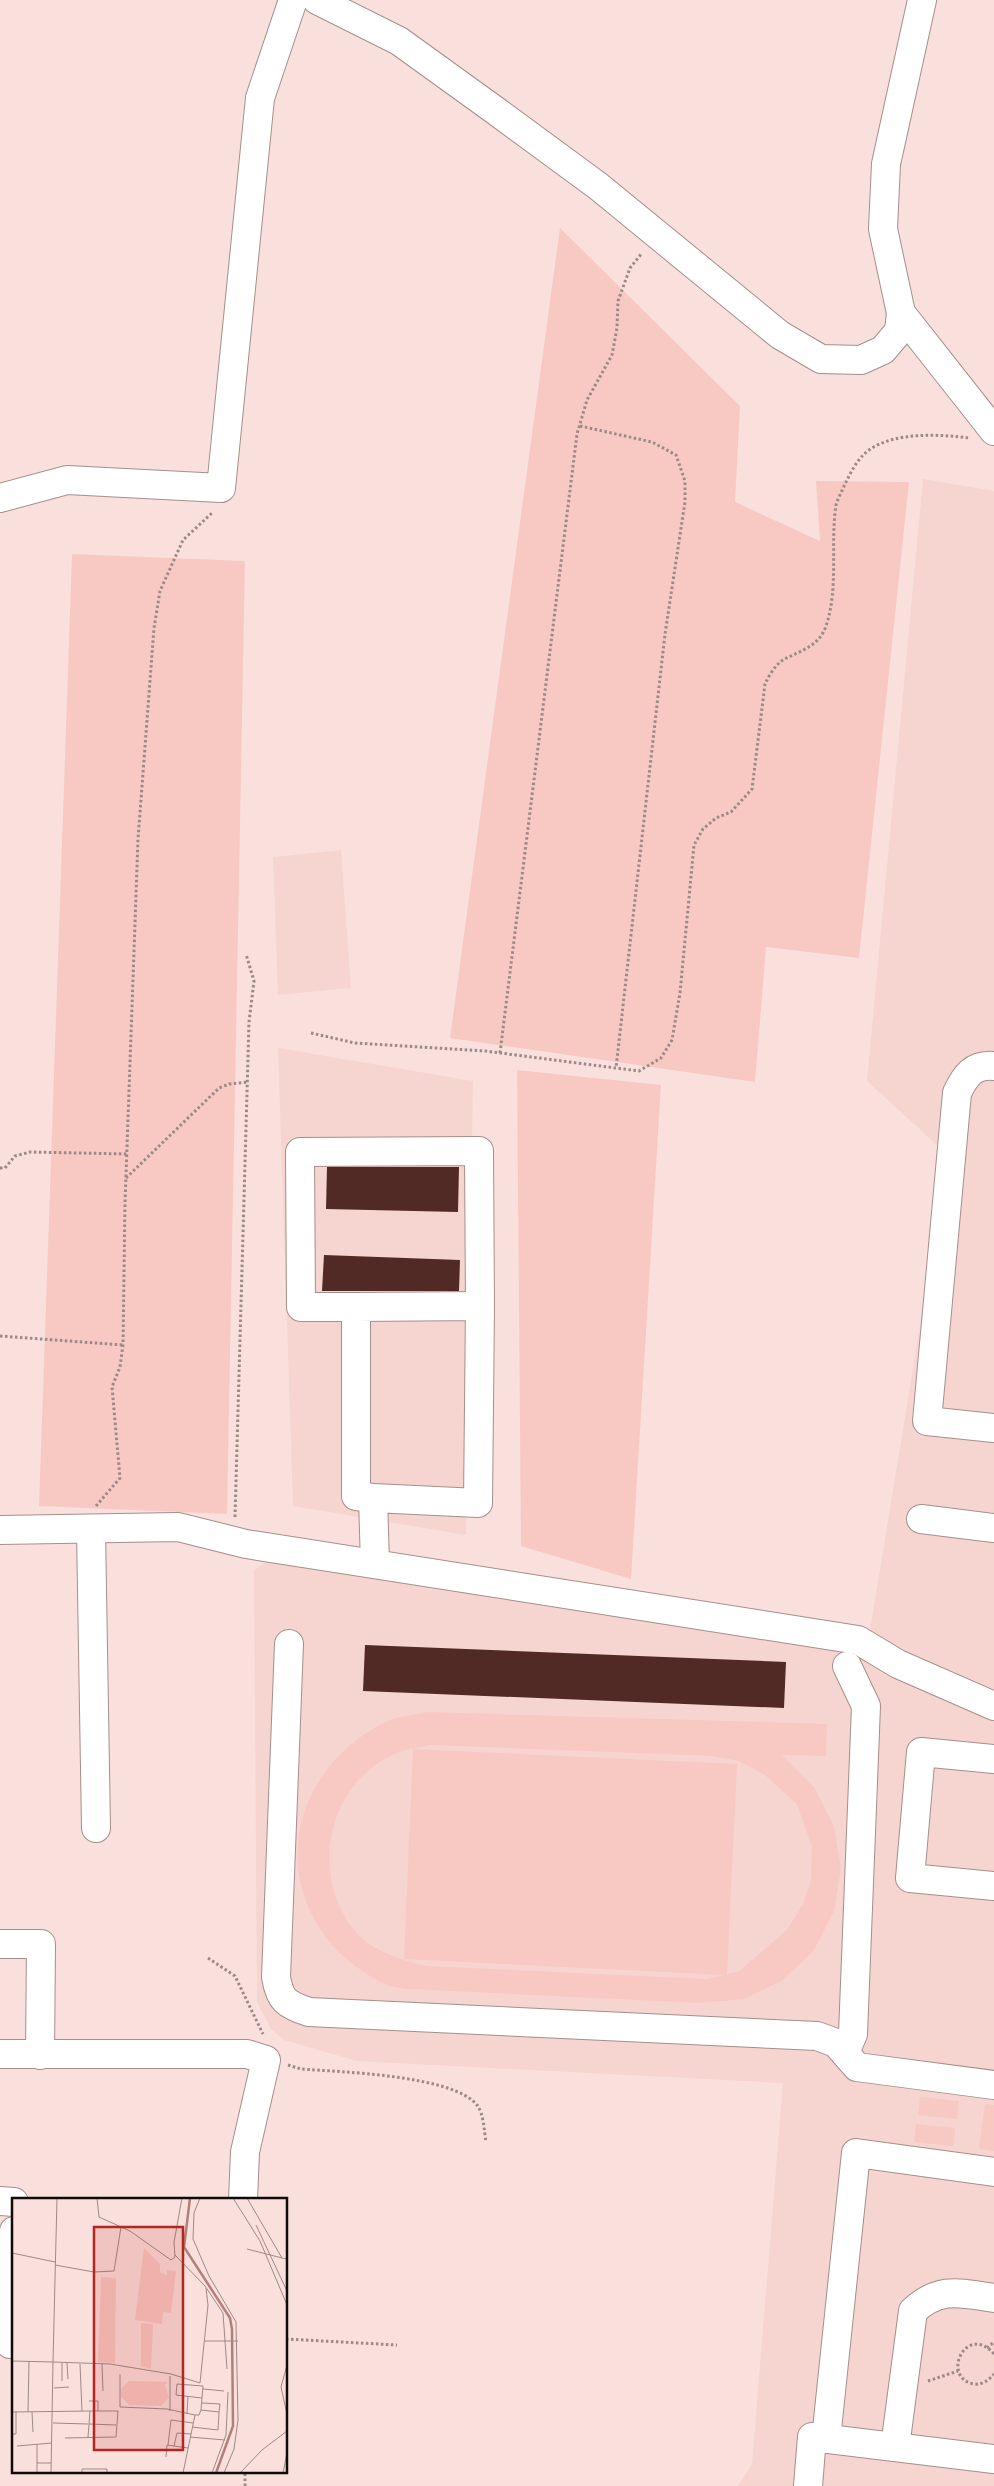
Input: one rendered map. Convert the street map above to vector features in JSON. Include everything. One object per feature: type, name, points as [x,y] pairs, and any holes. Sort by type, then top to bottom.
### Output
[{"type":"street","points":[[0,498],[67,480],[221,488],[260,98],[293,0]]},
{"type":"street","points":[[317,0],[399,41],[598,186],[780,335],[821,359],[861,360],[883,350],[899,331],[901,313],[884,229],[886,164],[922,0]]},
{"type":"street","points":[[901,313],[985,435]]},
{"type":"street","points":[[994,1066],[982,1065],[972,1071],[963,1081],[957,1093],[927,1421],[994,1428]]},
{"type":"street","points":[[356,1307],[356,1496],[478,1503],[480,1306],[479,1151],[300,1152],[301,1307],[480,1306]]},
{"type":"street","points":[[373,1498],[376,1564]]},
{"type":"street","points":[[921,1519],[994,1528]]},
{"type":"street","points":[[0,1530],[91,1530],[178,1527],[234,1540],[376,1564],[858,1640],[898,1664],[994,1706]]},
{"type":"street","points":[[91,1530],[96,1828]]},
{"type":"street","points":[[289,1644],[276,1977],[278,1993],[289,2005],[309,2012],[817,2036],[836,2043],[857,2067],[994,2085]]},
{"type":"street","points":[[845,2053],[853,2034],[866,1706],[847,1666]]},
{"type":"street","points":[[994,1759],[921,1752],[910,1878],[994,1886]]},
{"type":"street","points":[[0,1944],[42,1944],[40,2055]]},
{"type":"street","points":[[0,2054],[247,2054],[266,2060],[245,2152],[244,2198]]},
{"type":"street","points":[[826,2439],[856,2153],[994,2172]]},
{"type":"street","points":[[8,2344],[12,2269]]},
{"type":"street","points":[[895,2447],[913,2311],[926,2299],[951,2292],[994,2298]]},
{"type":"street","points":[[808,2486],[812,2437],[994,2459]]},
{"type":"path","points":[[500,1053],[580,426],[587,400],[612,356],[617,328],[618,301],[630,268],[657,234]]},
{"type":"path","points":[[580,426],[652,442],[676,455],[685,480],[685,502],[665,634],[616,1068]]},
{"type":"path","points":[[311,1033],[355,1043],[500,1053],[639,1071],[661,1058],[672,1040],[680,993],[694,845],[703,829],[716,818],[731,812],[752,789],[764,684],[781,661],[800,653],[819,639],[826,628],[830,609],[837,504],[853,467],[869,450],[902,437],[985,435]]},
{"type":"path","points":[[91,1530],[91,1514],[102,1496],[120,1478],[112,1387],[120,1366],[123,1345],[126,1179],[138,839],[154,628],[160,591],[183,540],[213,512],[221,488]]},
{"type":"path","points":[[234,1540],[250,1022],[254,981],[246,954]]},
{"type":"path","points":[[126,1179],[218,1088],[229,1084],[248,1082]]},
{"type":"path","points":[[0,1168],[4,1168],[15,1156],[30,1152],[127,1154]]},
{"type":"path","points":[[0,1336],[123,1345]]},
{"type":"path","points":[[208,1958],[235,1976],[269,2043],[266,2060],[301,2069],[419,2080],[464,2094],[478,2106],[486,2142]]},
{"type":"path","points":[[288,2339],[398,2346]]},
{"type":"path","points":[[988,2348],[994,2342]]},
{"type":"path","points":[[994,2354],[988,2348],[978,2344],[965,2348],[958,2358],[958,2371],[962,2377],[972,2383],[985,2382],[994,2374]]},
{"type":"path","points":[[903,2384],[932,2380],[958,2371]]},
{"type":"shaded area","points":[[560,228],[740,406],[735,502],[820,541],[816,481],[909,482],[859,958],[766,947],[755,1082],[450,1038]]},
{"type":"shaded area","points":[[923,479],[994,491],[994,2486],[738,2486],[752,2464],[783,2083],[357,2061],[284,2040],[271,2029],[257,2002],[254,1570],[269,1560],[866,1655],[948,1155],[867,1081]]},
{"type":"shaded area","points":[[72,554],[245,561],[227,1514],[39,1506]]},
{"type":"shaded area","points":[[341,850],[351,988],[278,995],[273,857]]},
{"type":"shaded area","points":[[278,1048],[473,1081],[466,1535],[293,1506]]},
{"type":"shaded area","points":[[517,1070],[661,1085],[631,1579],[521,1546]]},
{"type":"shaded area","points":[[428,1712],[827,1724],[826,1756],[782,1755],[814,1787],[834,1826],[841,1868],[834,1911],[814,1950],[783,1980],[744,1999],[699,2003],[407,1989],[385,1984],[346,1959],[319,1927],[302,1891],[298,1853],[304,1815],[321,1779],[348,1747],[387,1721]],"holes":[[[430,1745],[712,1756],[739,1761],[765,1775],[797,1804],[812,1847],[811,1880],[803,1904],[787,1930],[738,1972],[727,1974],[737,1764],[413,1749]],[[413,1748],[404,1959],[725,1975],[706,1979],[427,1966],[398,1958],[369,1944],[354,1930],[339,1905],[331,1878],[330,1850],[335,1822],[346,1797],[363,1775],[385,1758]]]},
{"type":"shaded area","points":[[920,2097],[959,2101],[957,2119],[918,2115]]},
{"type":"shaded area","points":[[985,2104],[994,2105],[994,2151],[979,2149]]},
{"type":"shaded area","points":[[916,2124],[955,2128],[953,2146],[914,2142]]},
{"type":"building","points":[[327,1167],[459,1167],[458,1212],[326,1209]]},
{"type":"building","points":[[324,1255],[460,1260],[459,1291],[322,1291]]},
{"type":"building","points":[[365,1645],[786,1662],[784,1708],[363,1691]]}]
